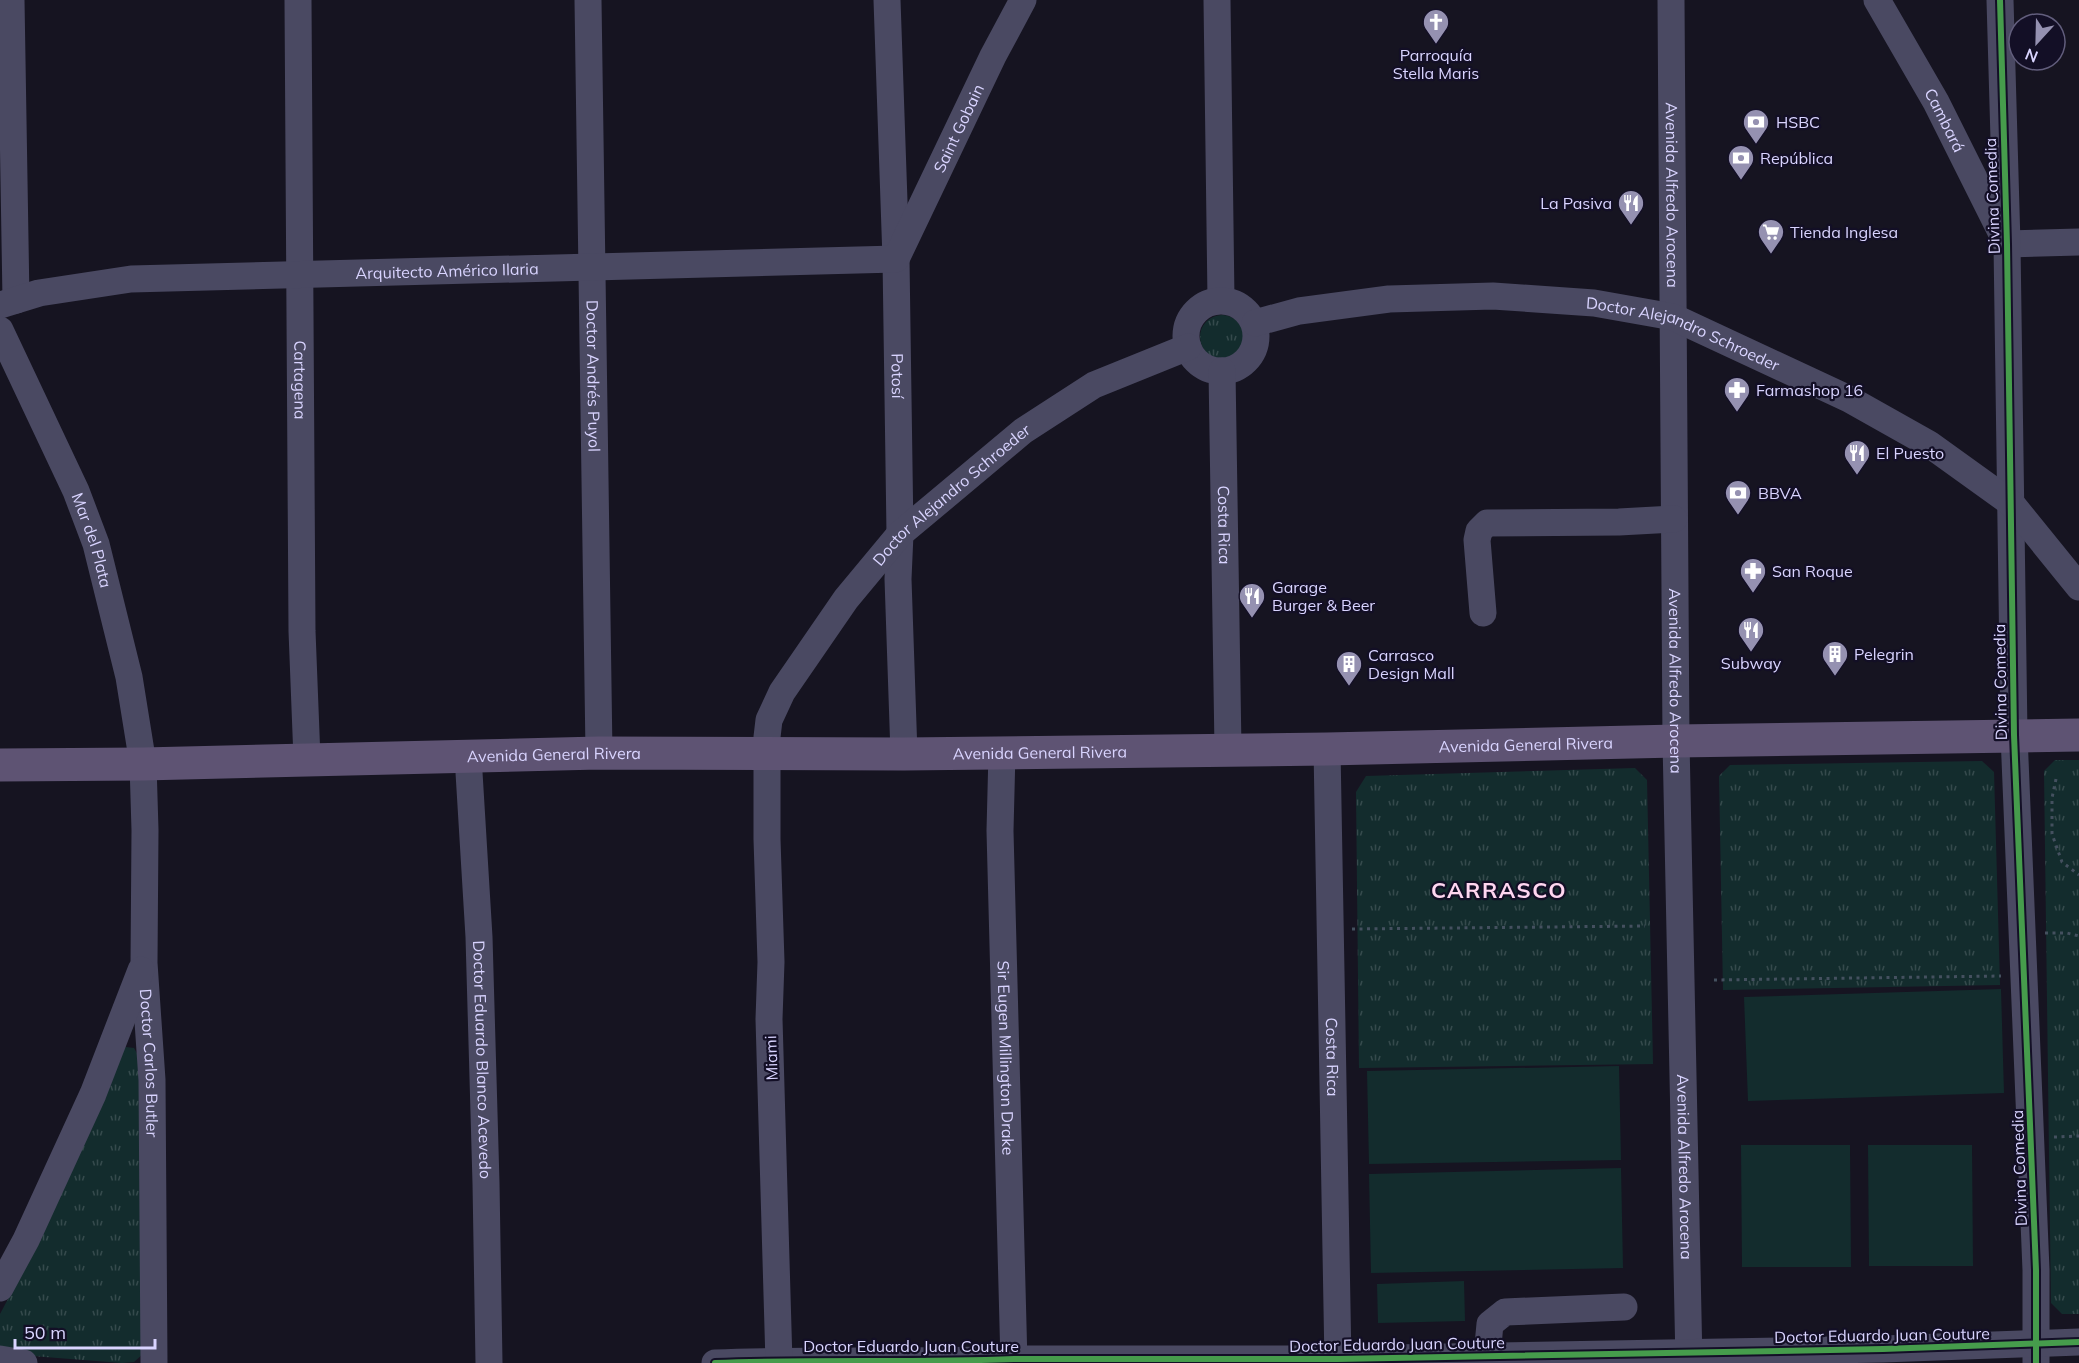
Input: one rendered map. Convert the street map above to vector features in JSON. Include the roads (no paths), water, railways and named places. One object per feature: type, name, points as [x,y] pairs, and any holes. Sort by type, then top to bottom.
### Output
[{"type":"main road","name":"Avenida General Rivera","points":[[0,765],[143,764],[599,753],[904,754],[1327,749],[2079,735]]},
{"type":"street","points":[[8,302],[11,0]]},
{"type":"street","name":"Cartagena","points":[[298,0],[302,619],[307,759]]},
{"type":"street","name":"Doctor Andrés Puyol","points":[[588,0],[599,753]]},
{"type":"street","name":"Potosí","points":[[887,0],[896,259],[900,534],[898,579],[904,754]]},
{"type":"street","name":"Saint Gobain","points":[[896,259],[993,56],[1023,0]]},
{"type":"street","points":[[1217,0],[1221,300]]},
{"type":"street","name":"Avenida Alfredo Arocena","points":[[1671,0],[1676,741],[1689,1358]]},
{"type":"street","name":"Cambará","points":[[1876,0],[1936,102],[2007,244]]},
{"type":"street","name":"Divina Comedia","points":[[2000,0],[2007,244],[2014,735],[2036,1270],[2036,1354]]},
{"type":"street","points":[[2007,244],[2079,242]]},
{"type":"street","name":"Arquitecto Américo Ilaria","points":[[8,302],[39,293],[131,279],[896,259]]},
{"type":"street","name":"Doctor Alejandro Schroeder","points":[[1255,323],[1299,311],[1389,299],[1493,296],[1594,303],[1673,317],[1849,399],[1929,444],[2011,503],[2079,587]]},
{"type":"street","points":[[1221,300],[1238,304],[1255,323],[1256,342],[1248,360],[1232,370],[1207,369],[1191,354],[1188,347],[1186,331],[1192,315],[1205,304],[1221,300]]},
{"type":"street","name":"Mar del Plata","points":[[0,330],[76,491],[96,544],[129,677],[143,764]]},
{"type":"street","name":"Doctor Alejandro Schroeder","points":[[768,754],[769,720],[782,693],[846,599],[900,534],[1023,431],[1094,385],[1188,347]]},
{"type":"street","name":"Costa Rica","points":[[1222,371],[1228,749]]},
{"type":"street","points":[[1483,614],[1477,540],[1479,531],[1487,523],[1619,522],[1674,519]]},
{"type":"street","name":"Costa Rica","points":[[1327,749],[1338,1361]]},
{"type":"street","name":"Sir Eugen Millington Drake","points":[[1002,752],[1000,831],[1014,1361]]},
{"type":"street","name":"Miami","points":[[768,754],[770,1019],[779,1362]]},
{"type":"street","name":"Doctor Eduardo Blanco Acevedo","points":[[468,756],[479,937],[489,1363]]},
{"type":"street","name":"Doctor Carlos Butler","points":[[143,764],[144,963],[152,1080],[154,1363]]},
{"type":"street","points":[[0,1288],[26,1240],[93,1094],[144,963]]},
{"type":"street","points":[[1486,1356],[1490,1324],[1505,1312],[1624,1307]]},
{"type":"street","name":"Doctor Eduardo Juan Couture","points":[[715,1363],[1338,1361],[1486,1356],[1689,1358],[2036,1354],[2079,1342]]},
{"type":"street","points":[[0,1359],[24,1363]]},
{"type":"place","name":"Parroquía Stella Maris","points":[[1436,45]]},
{"type":"place","name":"HSBC","points":[[1756,145]]},
{"type":"place","name":"República","points":[[1741,181]]},
{"type":"place","name":"La Pasiva","points":[[1631,226]]},
{"type":"place","name":"Tienda Inglesa","points":[[1771,255]]},
{"type":"place","name":"Farmashop 16","points":[[1737,413]]},
{"type":"place","name":"El Puesto","points":[[1857,476]]},
{"type":"place","name":"BBVA","points":[[1738,516]]},
{"type":"place","name":"San Roque","points":[[1753,594]]},
{"type":"place","name":"Garage Burger & Beer","points":[[1252,619]]},
{"type":"place","name":"Subway","points":[[1751,653]]},
{"type":"place","name":"Pelegrin","points":[[1835,677]]},
{"type":"place","name":"Carrasco Design Mall","points":[[1349,687]]},
{"type":"district","name":"CARRASCO","points":[[1499,890]]}]
